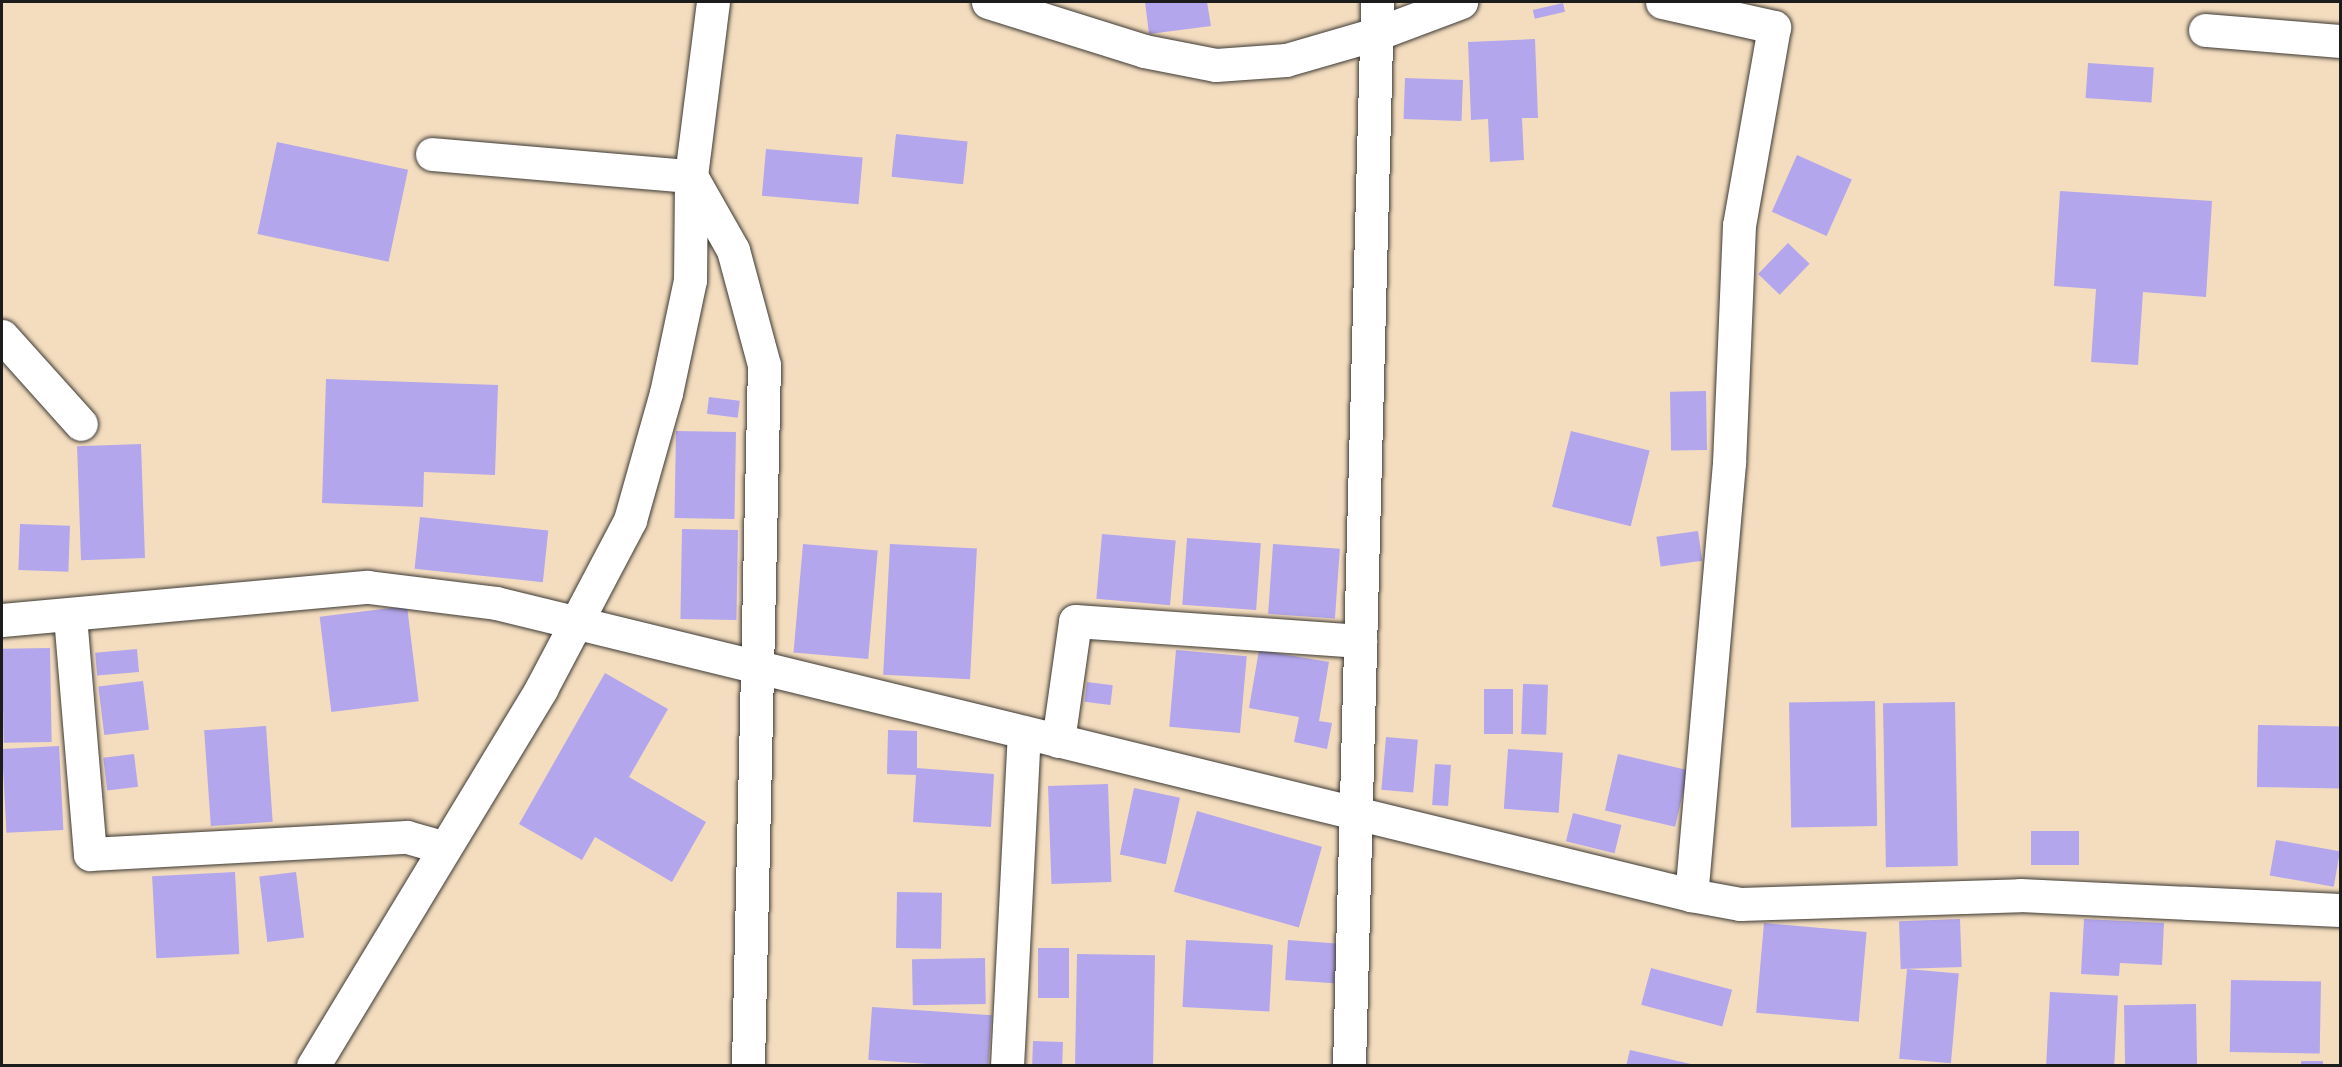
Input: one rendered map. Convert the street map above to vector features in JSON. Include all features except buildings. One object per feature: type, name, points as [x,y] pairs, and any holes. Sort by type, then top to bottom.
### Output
[{"type":"street","points":[[313,1065],[579,622],[630,520],[666,393],[690,280],[691,176],[713,2]]},
{"type":"street","points":[[988,2],[1144,51],[1216,65],[1286,60],[1376,34],[1461,2]]},
{"type":"street","points":[[1349,1065],[1377,2]]},
{"type":"street","points":[[1662,2],[1774,27],[1739,225],[1729,463],[1691,896]]},
{"type":"street","points":[[2205,30],[2340,41]]},
{"type":"street","points":[[432,154],[691,176]]},
{"type":"street","points":[[691,176],[733,250],[764,365],[755,664],[748,1065]]},
{"type":"street","points":[[2,336],[81,424]]},
{"type":"street","points":[[2,620],[70,616],[368,587],[496,603],[579,622],[755,664],[1355,816],[1691,896],[1740,904],[2020,895],[2340,910]]},
{"type":"street","points":[[70,616],[90,854],[407,837],[442,848]]},
{"type":"street","points":[[1058,741],[1075,621],[1360,641]]},
{"type":"street","points":[[1007,1065],[1024,732]]}]
